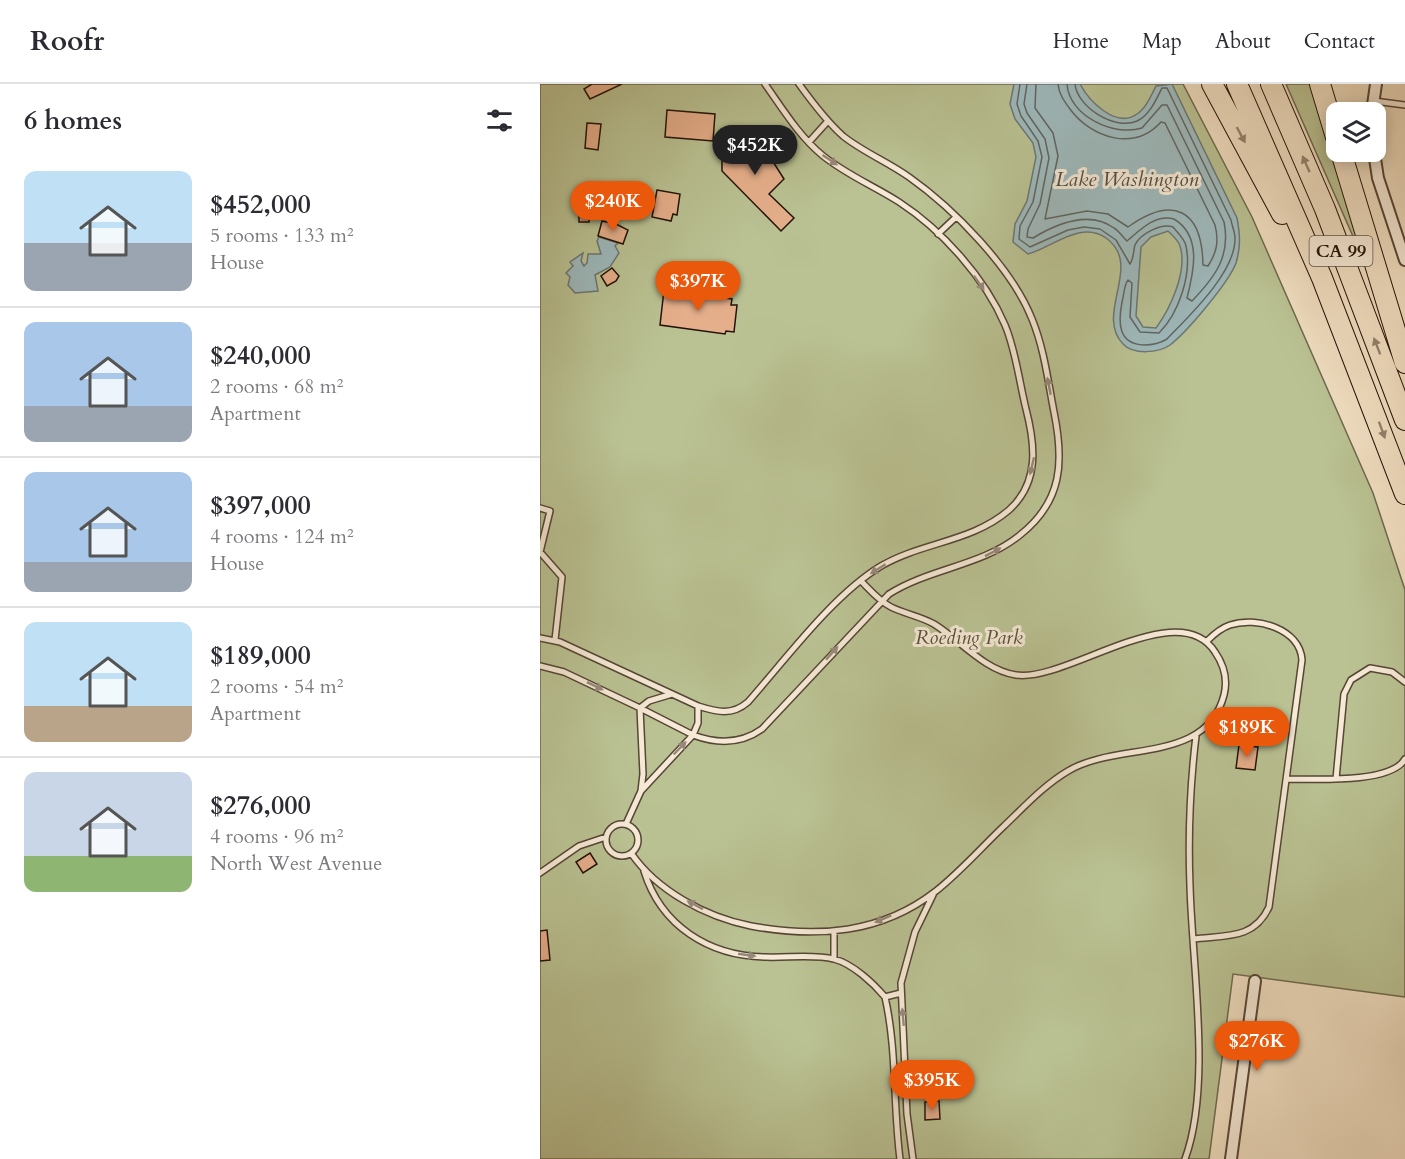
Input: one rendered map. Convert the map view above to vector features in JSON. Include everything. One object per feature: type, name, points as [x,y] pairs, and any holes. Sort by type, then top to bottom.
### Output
[{"type":"highway","points":[[1212,84],[1284,220],[1322,278]]},
{"type":"highway","name":"CA 99","points":[[1237,84],[1322,278],[1405,494]]},
{"type":"highway","name":"CA 99","points":[[1271,84],[1325,209],[1405,420]]},
{"type":"highway","points":[[1320,84],[1326,104]]},
{"type":"highway","points":[[1344,162],[1405,363]]},
{"type":"street","points":[[1374,102],[1376,84]]},
{"type":"street","points":[[1376,162],[1378,178],[1405,260]]},
{"type":"street","points":[[1231,1159],[1255,981]]},
{"type":"lane","points":[[540,638],[555,640],[698,706],[722,712],[742,707],[828,612],[861,581],[895,559],[957,539],[998,518],[1015,504],[1023,491],[1034,461],[1034,441],[1005,326],[980,283],[938,234],[901,203],[822,155],[809,142],[765,84]]},
{"type":"lane","points":[[540,666],[564,672],[693,735],[711,740],[730,741],[747,738],[762,729],[881,601],[907,584],[978,560],[1005,546],[1038,518],[1051,498],[1059,475],[1058,429],[1045,365],[1032,319],[1010,281],[956,217],[928,190],[857,146],[828,121],[799,84]]},
{"type":"lane","points":[[1386,106],[1405,105]]},
{"type":"lane","points":[[809,142],[828,121]]},
{"type":"lane","points":[[938,234],[956,217]]},
{"type":"lane","points":[[540,508],[550,511],[540,552],[562,577],[555,640]]},
{"type":"lane","points":[[644,871],[692,904],[726,919],[767,928],[834,933],[884,919],[935,892],[1024,807],[1066,772],[1095,758],[1178,743],[1196,736],[1214,718],[1225,687],[1225,673],[1207,641],[1184,633],[1165,634],[1122,644],[1035,675],[1019,676],[990,665],[931,622],[881,601],[861,581]]},
{"type":"lane","points":[[1193,939],[1247,932],[1256,928],[1269,907],[1302,660],[1301,649],[1296,639],[1277,629],[1244,622],[1227,626],[1207,641]]},
{"type":"lane","points":[[1336,779],[1344,694],[1351,680],[1370,668],[1392,672],[1405,682]]},
{"type":"lane","points":[[640,708],[649,700],[673,694]]},
{"type":"lane","points":[[641,791],[693,735],[698,723],[698,706]]},
{"type":"lane","points":[[626,824],[641,791],[645,760],[640,708]]},
{"type":"lane","points":[[1185,1159],[1194,1117],[1198,1071],[1189,832],[1196,736]]},
{"type":"lane","points":[[1287,779],[1336,779],[1382,774],[1402,764],[1405,759]]},
{"type":"lane","points":[[540,873],[579,846],[606,837],[616,825],[626,824],[638,835],[637,845],[631,853],[616,854],[608,848],[606,837]]},
{"type":"lane","points":[[631,853],[644,871],[654,899],[663,911],[689,935],[704,944],[742,955],[834,959],[856,971],[885,997],[891,1029],[894,1100],[900,1159]]},
{"type":"lane","points":[[913,1159],[901,993],[904,967],[912,940],[935,892]]},
{"type":"lane","points":[[834,933],[834,959]]},
{"type":"lane","points":[[885,997],[901,993]]},
{"type":"green space","name":"Roeding Park","points":[[540,84],[1183,84],[1252,217],[1373,493],[1405,590],[1405,997],[1233,974],[1209,1159],[540,1159]]},
{"type":"green space","points":[[1286,84],[1317,84],[1326,111],[1326,162],[1343,162],[1368,239],[1355,241]]},
{"type":"water","name":"Lake Washington","points":[[1014,84],[1080,84],[1096,105],[1104,111],[1112,116],[1129,118],[1143,108],[1156,86],[1172,84],[1237,218],[1240,240],[1236,263],[1217,294],[1170,345],[1153,351],[1139,351],[1127,348],[1123,344],[1116,332],[1113,319],[1121,262],[1116,249],[1106,238],[1096,233],[1076,234],[1028,254],[1013,242],[1015,224],[1027,201],[1036,157],[1033,143],[1015,119],[1010,104]],"holes":[[[1168,231],[1180,246],[1182,256],[1180,278],[1167,311],[1156,328],[1143,327],[1136,316],[1141,247],[1151,237]]]},
{"type":"water","points":[[599,237],[618,243],[615,246],[619,253],[610,267],[595,275],[598,291],[575,293],[568,285],[570,277],[566,273],[573,266],[570,262],[583,253],[581,261],[584,266],[587,263],[588,254],[601,254],[597,241]]},
{"type":"building","points":[[592,84],[622,84],[590,99],[584,89]]},
{"type":"building","points":[[667,110],[715,114],[713,141],[665,137]]},
{"type":"building","points":[[587,123],[601,124],[598,150],[585,148]]},
{"type":"building","points":[[751,127],[784,179],[769,194],[794,218],[781,231],[722,171],[722,151]]},
{"type":"building","points":[[657,190],[680,194],[677,215],[673,214],[671,221],[652,217]]},
{"type":"building","points":[[579,199],[590,200],[589,222],[579,222]]},
{"type":"building","points":[[602,221],[628,230],[623,244],[598,236]]},
{"type":"building","points":[[612,268],[619,276],[616,281],[607,286],[601,276]]},
{"type":"building","points":[[664,290],[732,299],[731,305],[737,305],[734,332],[726,331],[725,334],[660,325]]},
{"type":"building","points":[[1239,745],[1258,747],[1255,770],[1236,768]]},
{"type":"building","points":[[590,853],[597,864],[583,873],[576,862]]},
{"type":"building","points":[[547,930],[550,960],[540,961],[540,931]]},
{"type":"building","points":[[939,1101],[940,1119],[925,1120],[925,1102]]}]
